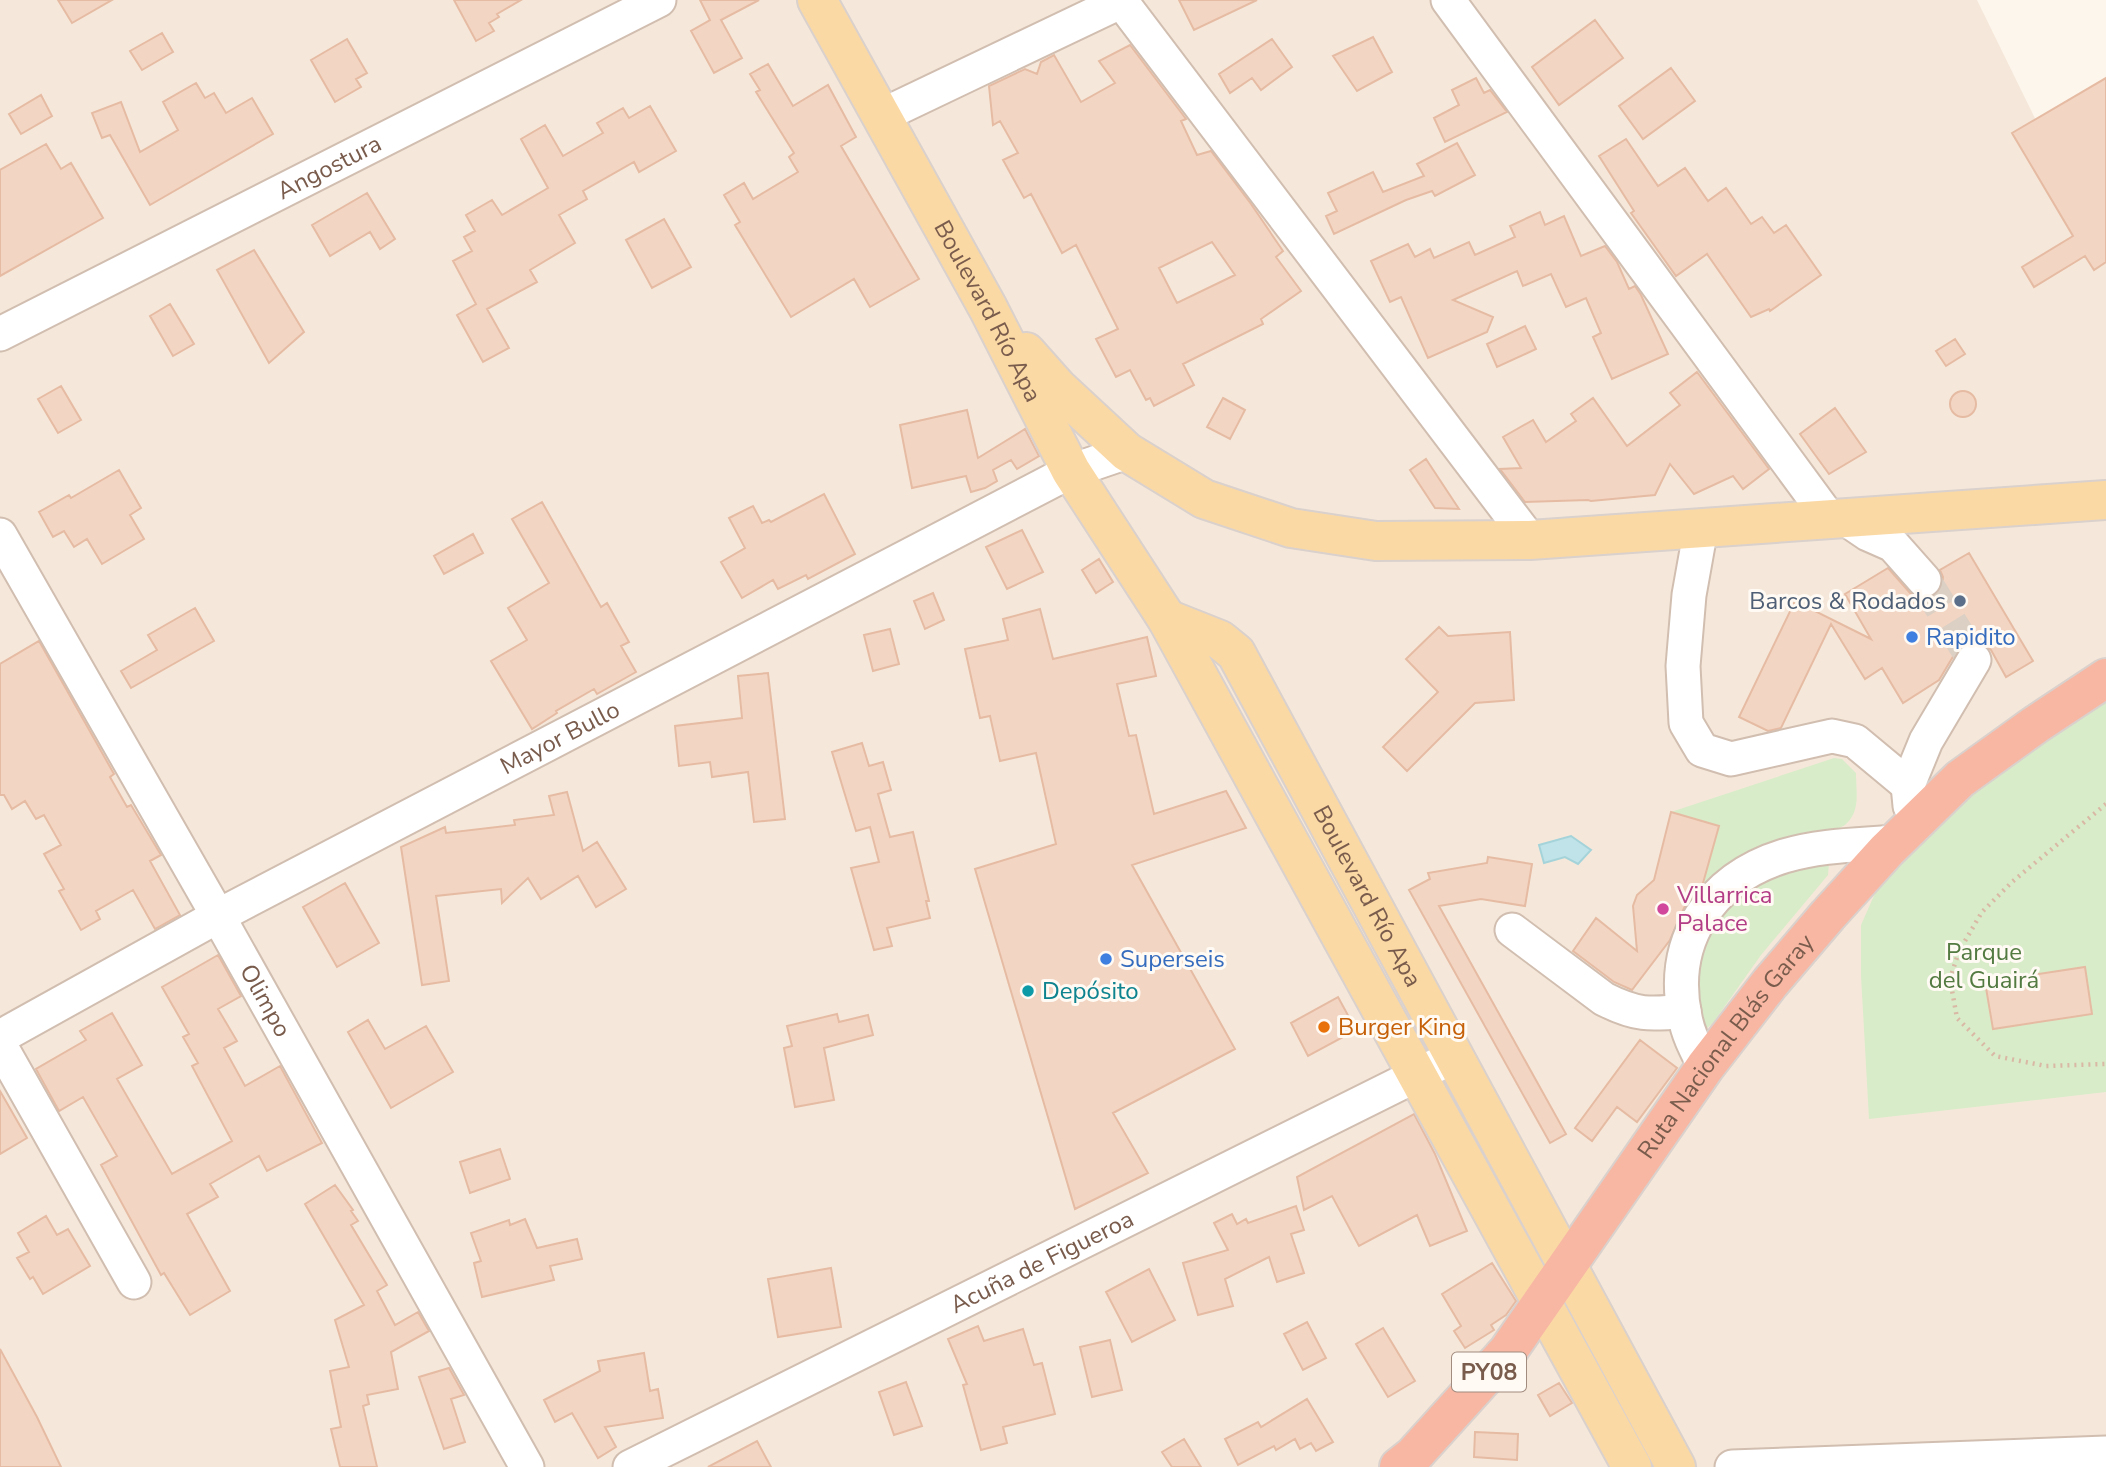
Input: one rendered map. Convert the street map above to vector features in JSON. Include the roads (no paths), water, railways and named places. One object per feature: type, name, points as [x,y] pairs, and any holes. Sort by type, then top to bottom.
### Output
[{"type":"highway","name":"Ruta Nacional Blás Garay","points":[[1399,1467],[1413,1456],[1508,1351],[1705,1067],[1770,983],[1904,834],[1960,779],[2106,678]]},
{"type":"main road","name":"Boulevard Río Apa","points":[[817,0],[988,308],[1071,471],[1167,619],[1632,1467]]},
{"type":"main road","points":[[988,308],[1058,388],[1126,452],[1204,499],[1291,528],[1376,541],[1530,540],[2106,500]]},
{"type":"main road","name":"Boulevard Río Apa","points":[[1167,619],[1220,639],[1236,653],[1676,1467]]},
{"type":"street","name":"Angostura","points":[[0,334],[659,0]]},
{"type":"street","points":[[1448,0],[1836,518],[1893,545],[1924,579]]},
{"type":"street","points":[[881,116],[1122,1],[1530,540]]},
{"type":"street","name":"Mayor Bullo","points":[[0,1037],[218,916],[1071,471],[1126,452]]},
{"type":"street","points":[[1701,528],[1689,595],[1683,666],[1686,723],[1702,750],[1731,759],[1832,736],[1855,741],[1908,785]]},
{"type":"street","name":"Olimpo","points":[[0,535],[218,916],[527,1467]]},
{"type":"street","points":[[1705,1067],[1691,1038],[1684,1010],[1681,975],[1686,946],[1693,928],[1708,904],[1722,890],[1782,857],[1812,849],[1904,834],[1908,785],[1926,741],[1975,660]]},
{"type":"street","points":[[1512,930],[1604,999],[1621,1008],[1637,1013],[1656,1014],[1684,1010]]},
{"type":"street","points":[[0,1045],[134,1282]]},
{"type":"street","name":"Acuña de Figueroa","points":[[630,1467],[1453,1057]]},
{"type":"street","points":[[1732,1467],[2106,1453]]},
{"type":"water","points":[[1571,836],[1591,850],[1578,864],[1565,857],[1544,863],[1539,845]]},
{"type":"tunnel","points":[[1924,580],[1974,660]]},
{"type":"place","name":"Barcos & Rodados","points":[[1960,601]]},
{"type":"place","name":"Rapidito","points":[[1912,637]]},
{"type":"place","name":"Villarrica Palace","points":[[1663,909]]},
{"type":"place","name":"Superseis","points":[[1106,959]]},
{"type":"place","name":"Depósito","points":[[1028,991]]},
{"type":"place","name":"Burger King","points":[[1324,1027]]},
{"type":"park label","name":"Parque del Guairá","points":[[1984,966]]}]
